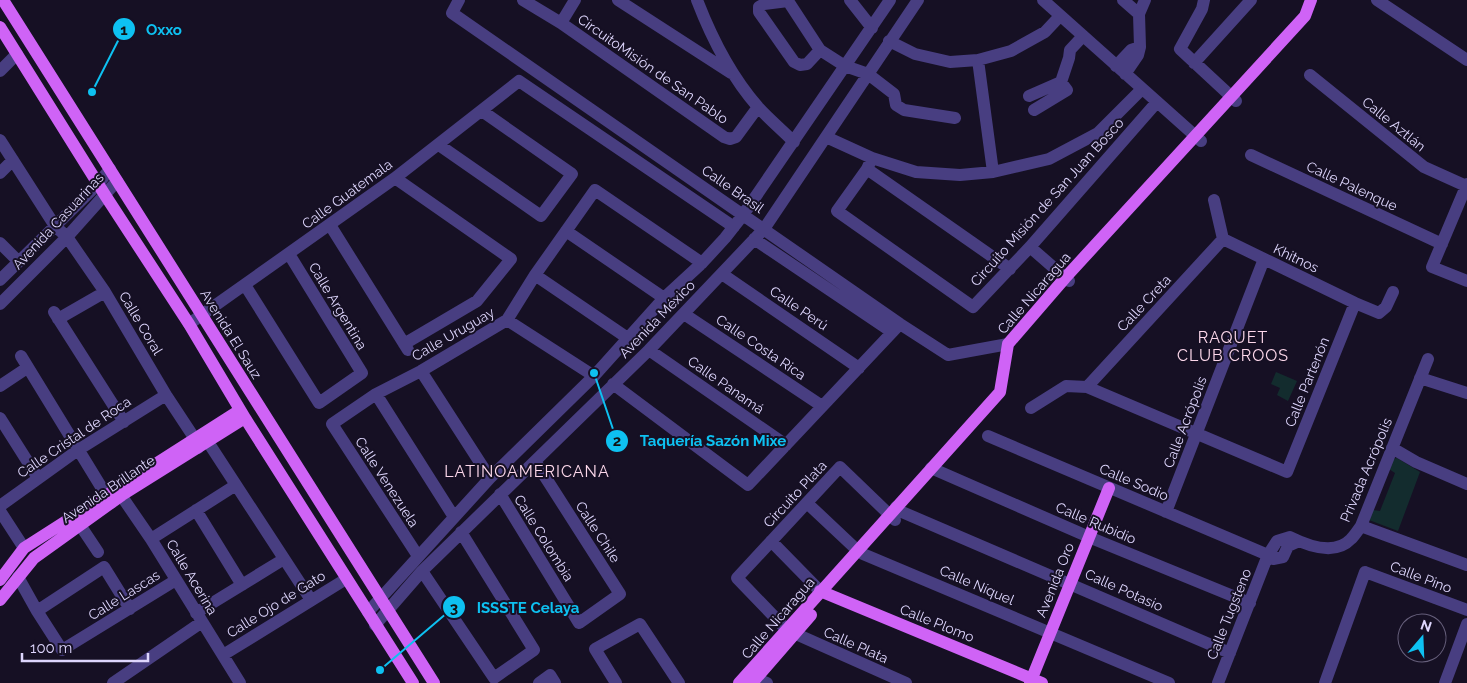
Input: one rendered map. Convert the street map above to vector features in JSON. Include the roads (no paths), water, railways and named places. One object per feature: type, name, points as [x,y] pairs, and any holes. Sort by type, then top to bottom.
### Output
[{"type":"main road","name":"Avenida El Sauz","points":[[3,0],[434,683]]},
{"type":"main road","name":"Calle Nicaragua","points":[[1234,99],[1305,16],[1311,0]]},
{"type":"main road","name":"Calle Nicaragua","points":[[739,683],[791,632],[934,470],[1008,396],[1012,344],[1067,280],[1310,17],[1316,0]]},
{"type":"main road","points":[[0,27],[98,184],[189,324],[242,414],[413,683]]},
{"type":"main road","points":[[15,50],[26,36]]},
{"type":"main road","name":"Avenida Brillante","points":[[0,580],[24,548],[200,443],[242,414]]},
{"type":"main road","name":"Avenida Oro","points":[[1036,682],[1112,490]]},
{"type":"main road","name":"Avenida Brillante","points":[[0,600],[34,558],[80,525],[114,495]]},
{"type":"main road","name":"Calle Plomo","points":[[824,593],[1036,682]]},
{"type":"main road","name":"Calle Nicaragua","points":[[759,682],[791,632]]},
{"type":"street","name":"Calle Brasil","points":[[459,0],[452,13],[764,229],[896,328],[948,355],[1012,344]]},
{"type":"street","name":"CircuitoMisión de San Pablo","points":[[523,0],[561,23],[724,137],[730,139],[736,137],[758,107]]},
{"type":"street","points":[[561,23],[575,0]]},
{"type":"street","points":[[618,0],[734,75]]},
{"type":"street","points":[[697,0],[710,34],[734,75],[758,107],[794,142]]},
{"type":"street","points":[[850,0],[872,28]]},
{"type":"street","name":"Avenida México","points":[[368,612],[490,478],[594,376],[664,298],[702,263],[725,238],[744,215],[890,0]]},
{"type":"street","name":"Avenida México","points":[[375,625],[422,571],[649,350],[764,229],[918,0]]},
{"type":"street","points":[[1123,0],[1139,14]]},
{"type":"street","points":[[1121,70],[1131,50],[1140,46],[1139,14],[1145,0]]},
{"type":"street","points":[[1204,0],[1202,9],[1180,49],[1234,99]]},
{"type":"street","points":[[1194,63],[1250,0]]},
{"type":"street","points":[[1377,0],[1467,60]]},
{"type":"street","points":[[820,50],[807,64],[800,66],[794,62],[759,12],[759,7],[764,4],[788,1],[820,50],[845,66],[868,74],[894,94],[896,104],[904,110],[954,118]]},
{"type":"street","points":[[889,41],[915,54],[950,62],[978,60],[1011,51],[1045,32],[1053,6],[1086,39],[1198,139]]},
{"type":"street","points":[[1061,82],[1067,90],[1036,108],[1030,95],[1061,82],[1070,50],[1086,39]]},
{"type":"street","points":[[0,72],[15,50]]},
{"type":"street","points":[[978,60],[993,172]]},
{"type":"street","name":"Calle Aztlán","points":[[1310,75],[1424,167],[1467,185]]},
{"type":"street","name":"Calle Guatemala","points":[[189,324],[395,178],[482,112],[519,81],[734,227]]},
{"type":"street","points":[[869,164],[916,172],[960,175],[993,172],[1050,159],[1098,133],[1142,89]]},
{"type":"street","name":"Circuito Misión de San Juan Bosco","points":[[869,164],[837,211],[973,307],[1030,247],[1156,102]]},
{"type":"street","points":[[438,145],[541,216],[572,174],[482,112]]},
{"type":"street","points":[[1098,133],[1116,148]]},
{"type":"street","points":[[826,136],[869,164],[1010,269]]},
{"type":"street","name":"Calle Coral","points":[[0,140],[55,226],[67,237],[105,292],[166,395],[200,443],[236,484],[311,600]]},
{"type":"street","name":"Calle Palenque","points":[[1251,154],[1442,244]]},
{"type":"street","points":[[0,173],[12,160]]},
{"type":"street","name":"Avenida Casuarinas","points":[[0,280],[110,170]]},
{"type":"street","name":"Calle Uruguay","points":[[330,224],[406,347],[477,301],[511,259],[395,178]]},
{"type":"street","name":"Avenida Casuarinas","points":[[0,304],[67,237],[117,181]]},
{"type":"street","points":[[1467,185],[1464,201],[1432,267],[1467,281]]},
{"type":"street","name":"Calle Uruguay","points":[[332,424],[376,394],[507,320],[595,190],[702,263]]},
{"type":"street","points":[[1214,200],[1223,239]]},
{"type":"street","points":[[566,231],[664,298]]},
{"type":"street","points":[[725,238],[741,253]]},
{"type":"street","name":"Khitnos","points":[[1223,239],[1379,313],[1386,308],[1393,292]]},
{"type":"street","name":"Calle Creta","points":[[1087,387],[1223,239]]},
{"type":"street","points":[[613,384],[748,485],[896,328],[754,240]]},
{"type":"street","points":[[0,243],[18,261]]},
{"type":"street","points":[[1030,247],[1067,280]]},
{"type":"street","name":"Calle Argentina","points":[[245,285],[319,403],[362,373],[289,254]]},
{"type":"street","name":"Calle Acrópolis","points":[[1166,512],[1264,259]]},
{"type":"street","name":"Calle Perú","points":[[722,274],[859,368]]},
{"type":"street","points":[[535,276],[629,339]]},
{"type":"street","points":[[105,292],[56,316],[124,422]]},
{"type":"street","name":"Calle Partenón","points":[[1197,434],[1287,472],[1356,303]]},
{"type":"street","name":"Calle Costa Rica","points":[[684,314],[822,406]]},
{"type":"street","points":[[507,320],[594,376]]},
{"type":"street","name":"Calle Panamá","points":[[649,350],[786,445]]},
{"type":"street","name":"Calle Acerina","points":[[20,356],[78,450],[151,539],[240,683]]},
{"type":"street","name":"Privada Acrópolis","points":[[1268,556],[1277,541],[1290,537],[1325,548],[1340,547],[1351,540],[1361,526],[1428,359]]},
{"type":"street","points":[[0,386],[28,368]]},
{"type":"street","points":[[421,370],[490,478]]},
{"type":"street","points":[[1420,378],[1467,393]]},
{"type":"street","points":[[1031,408],[1066,386],[1087,387],[1197,434]]},
{"type":"street","points":[[376,394],[454,517]]},
{"type":"street","name":"Calle Cristal de Roca","points":[[0,506],[78,450],[166,395]]},
{"type":"street","points":[[0,418],[38,478]]},
{"type":"street","name":"Calle Venezuela","points":[[332,424],[418,556]]},
{"type":"street","name":"Calle Sodio","points":[[988,436],[1268,556]]},
{"type":"street","points":[[1392,448],[1416,462],[1467,484]]},
{"type":"street","name":"Calle Chile","points":[[535,461],[620,594],[579,623]]},
{"type":"street","name":"Circuito Plata","points":[[791,632],[737,578],[840,467],[895,513]]},
{"type":"street","name":"Calle Rubidio","points":[[934,470],[1250,603]]},
{"type":"street","points":[[151,539],[236,484]]},
{"type":"street","name":"Calle Colombia","points":[[500,494],[579,623]]},
{"type":"street","points":[[807,503],[860,552]]},
{"type":"street","points":[[196,510],[242,585]]},
{"type":"street","points":[[0,511],[24,548]]},
{"type":"street","name":"Calle Potasio","points":[[895,513],[1074,585],[1230,653]]},
{"type":"street","points":[[80,525],[98,552]]},
{"type":"street","points":[[1361,526],[1467,565]]},
{"type":"street","points":[[422,571],[494,678],[534,650],[461,532]]},
{"type":"street","name":"Circuito Plata","points":[[771,541],[824,593]]},
{"type":"street","name":"Calle Níquel","points":[[860,552],[1169,683]]},
{"type":"street","name":"Calle Tugsteno","points":[[1218,683],[1268,556]]},
{"type":"street","points":[[113,683],[242,585],[284,559]]},
{"type":"street","points":[[18,577],[37,611],[104,567],[130,609]]},
{"type":"street","name":"Calle Pino","points":[[1325,683],[1365,572],[1467,610]]},
{"type":"street","name":"Calle Ojo de Gato","points":[[223,655],[346,579]]},
{"type":"street","name":"Calle Lascas","points":[[37,611],[62,650],[176,580]]},
{"type":"street","points":[[616,683],[595,649],[640,624],[679,683]]},
{"type":"street","points":[[1445,683],[1467,624]]},
{"type":"street","name":"Calle Plata","points":[[791,632],[906,683]]},
{"type":"street","points":[[539,683],[553,679]]},
{"type":"place","name":"Oxxo","points":[[92,92]]},
{"type":"place","name":"Taquería Sazón Mixe","points":[[594,373]]},
{"type":"place","name":"ISSSTE Celaya","points":[[380,670]]},
{"type":"district","name":"RAQUET CLUB CROOS","points":[[1233,346]]},
{"type":"district","name":"LATINOAMERICANA","points":[[527,471]]}]
